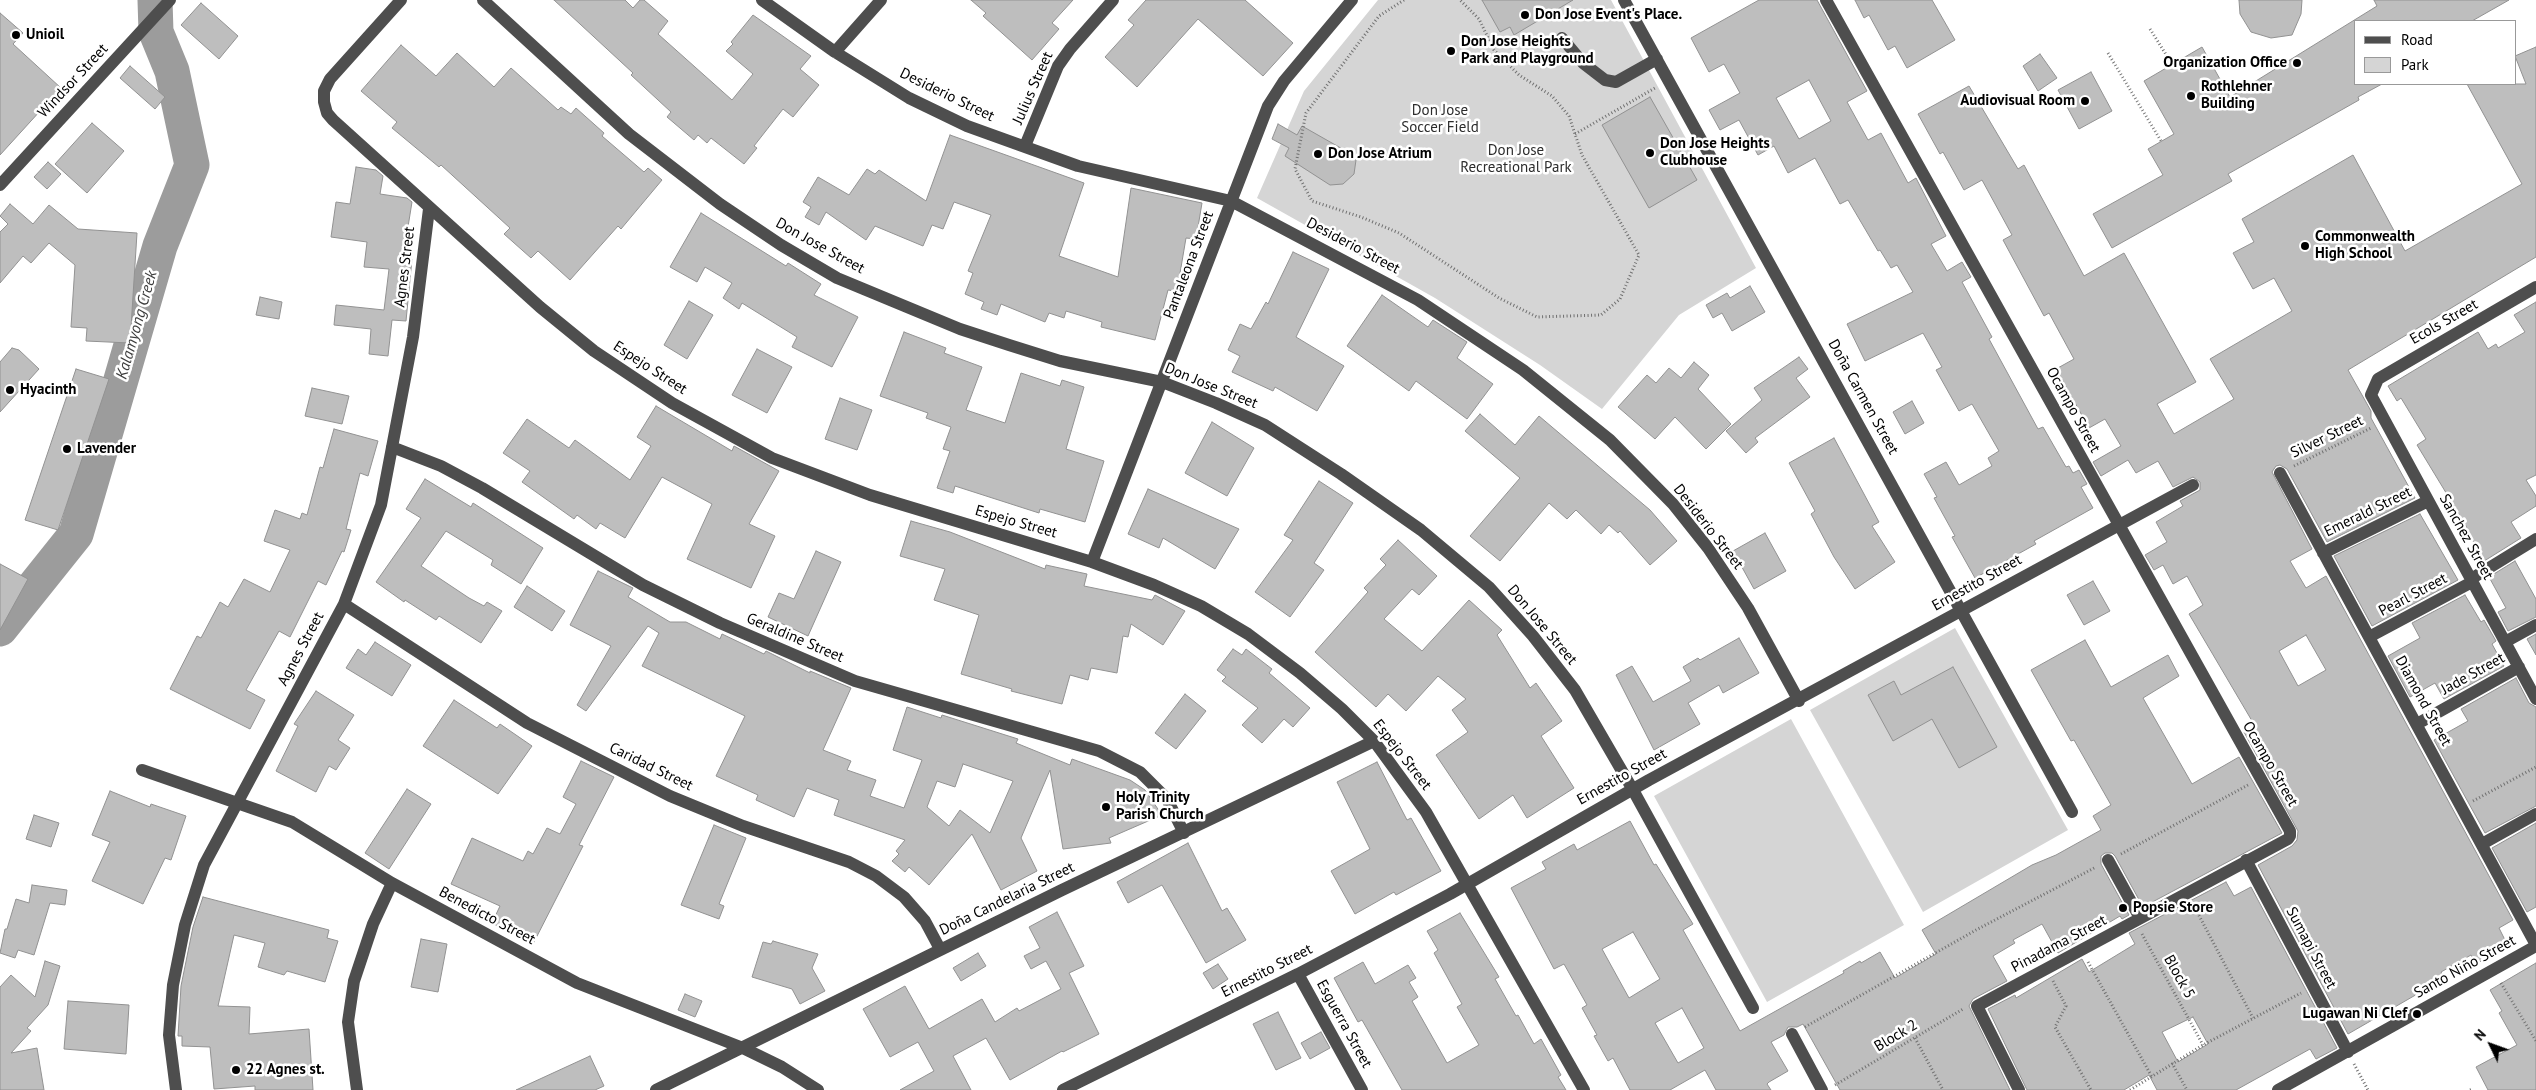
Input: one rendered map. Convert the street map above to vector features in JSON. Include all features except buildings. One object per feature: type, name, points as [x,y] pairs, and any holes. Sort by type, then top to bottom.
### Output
[{"type":"street","name":"Windsor Street","points":[[0,185],[170,0]]},
{"type":"street","name":"Espejo Street","points":[[401,0],[330,79],[324,91],[324,102],[333,120],[429,209],[540,307],[594,350],[672,403],[772,458],[870,496],[1092,562],[1154,585],[1201,606],[1248,634],[1328,697],[1374,741],[1426,812],[1584,1090]]},
{"type":"street","name":"Don Jose Street","points":[[482,0],[629,134],[720,204],[781,245],[837,278],[960,329],[1017,348],[1085,367],[1162,382],[1266,425],[1422,530],[1489,587],[1533,636],[1574,690],[1633,790],[1753,1008]]},
{"type":"street","name":"Desiderio Street","points":[[762,0],[835,52],[909,98],[968,126],[1078,166],[1231,201],[1418,300],[1523,370],[1610,440],[1673,504],[1708,548],[1748,608],[1799,701]]},
{"type":"street","points":[[835,52],[881,0]]},
{"type":"street","name":"Julius Street","points":[[1025,146],[1058,66],[1070,48],[1113,0]]},
{"type":"street","name":"Pantaleona Street","points":[[1092,562],[1268,106],[1284,81],[1352,0]]},
{"type":"street","name":"Doña Carmen Street","points":[[1624,0],[1962,609],[2072,812]]},
{"type":"street","name":"Ocampo Street","points":[[1826,0],[2259,779],[2290,831],[2290,836]]},
{"type":"street","points":[[1562,38],[1583,63],[1605,80],[1616,82],[1657,59]]},
{"type":"street","name":"Agnes Street","points":[[176,1090],[170,1035],[173,985],[185,925],[204,865],[344,604],[381,505],[412,337],[429,209]]},
{"type":"street","name":"Ecols Street","points":[[2372,389],[2378,379],[2536,287]]},
{"type":"street","name":"Sanchez Street","points":[[2372,389],[2371,395],[2536,699]]},
{"type":"street","name":"Geraldine Street","points":[[392,447],[441,466],[482,488],[643,585],[720,623],[801,658],[855,681],[1099,751],[1140,772],[1167,799],[1184,833]]},
{"type":"street","name":"Diamond Street","points":[[2280,473],[2536,945]]},
{"type":"street","name":"Ernestito Street","points":[[1063,1090],[1298,974],[1468,884],[1550,835],[1799,701],[1962,609],[2193,486]]},
{"type":"street","name":"Emerald Street","points":[[2323,553],[2428,500]]},
{"type":"street","name":"Pearl Street","points":[[2369,637],[2472,580],[2536,539]]},
{"type":"street","name":"Caridad Street","points":[[344,604],[527,723],[569,745],[670,796],[743,826],[849,862],[876,876],[904,897],[925,921],[940,949]]},
{"type":"street","name":"Jade Street","points":[[2505,642],[2536,625]]},
{"type":"street","name":"Jade Street","points":[[2417,724],[2519,667]]},
{"type":"street","name":"Doña Candelaria Street","points":[[656,1090],[940,949],[1374,741]]},
{"type":"street","name":"Benedicto Street","points":[[142,770],[292,822],[392,883],[577,983],[742,1048],[782,1067],[818,1090]]},
{"type":"street","points":[[2482,844],[2536,814]]},
{"type":"street","name":"Pinadama Street","points":[[1977,1006],[2290,836]]},
{"type":"street","points":[[2108,860],[2138,919]]},
{"type":"street","name":"Sumapi Street","points":[[2246,860],[2349,1055]]},
{"type":"street","points":[[357,1090],[348,1022],[354,981],[373,924],[392,883]]},
{"type":"street","name":"Santo Niño Street","points":[[2278,1090],[2349,1055],[2536,945]]},
{"type":"street","name":"Esguerra Street","points":[[1298,974],[1362,1090]]},
{"type":"street","points":[[1977,1006],[2019,1090]]},
{"type":"street","points":[[1792,1034],[1822,1090]]},
{"type":"path","points":[[1404,0],[1379,16],[1306,113],[1295,168],[1312,201],[1361,217],[1399,233],[1499,298],[1537,317],[1602,315],[1620,299],[1639,255],[1582,155],[1569,116],[1552,96],[1519,75],[1494,50],[1479,20],[1460,0]]},
{"type":"path","points":[[2150,29],[2172,64]]},
{"type":"path","points":[[2108,53],[2161,141]]},
{"type":"path","points":[[1575,134],[1669,80]]},
{"type":"path","name":"Silver Street","points":[[2280,473],[2385,421]]},
{"type":"path","points":[[2462,807],[2536,767]]},
{"type":"path","points":[[1792,1034],[1976,930],[2259,779]]},
{"type":"path","points":[[2187,892],[2253,1018]]},
{"type":"path","name":"Block 5","points":[[2138,919],[2203,1045]]},
{"type":"path","points":[[2082,950],[2152,1077]]},
{"type":"path","points":[[2047,969],[2066,1006],[2055,1027],[2091,1090]]},
{"type":"path","points":[[2493,970],[2536,1041]]},
{"type":"path","points":[[2130,1090],[2203,1045],[2313,986]]},
{"type":"path","name":"Block 2","points":[[1826,1090],[1969,1005],[1977,1006]]},
{"type":"path","points":[[1915,1038],[1943,1090]]},
{"type":"path","points":[[2349,1055],[2368,1090]]},
{"type":"path","points":[[2172,1063],[2187,1090]]},
{"type":"green space","name":"Don Jose Recreational Park","points":[[1378,0],[1611,0],[1756,268],[1679,315],[1602,409],[1540,365],[1435,298],[1257,198],[1304,91]]},
{"type":"green space","points":[[1955,628],[2068,830],[1923,912],[1810,710]]},
{"type":"green space","points":[[1791,719],[1904,925],[1767,1002],[1654,796]]},
{"type":"waterway","name":"Kalamyong Creek","points":[[0,629],[76,534],[160,246],[192,165],[172,71],[156,32],[155,0]]},
{"type":"place","name":"Don Jose Event's Place.","points":[[1525,15]]},
{"type":"place","name":"Unioil","points":[[16,35]]},
{"type":"place","name":"Don Jose Heights Park and Playground","points":[[1451,51]]},
{"type":"place","name":"Organization Office","points":[[2297,63]]},
{"type":"place","name":"Rothlehner Building","points":[[2191,96]]},
{"type":"place","name":"Audiovisual Room","points":[[2085,101]]},
{"type":"place","name":"Don Jose Heights Clubhouse","points":[[1650,153]]},
{"type":"place","name":"Don Jose Atrium","points":[[1318,154]]},
{"type":"place","name":"Commonwealth High School","points":[[2305,246]]},
{"type":"place","name":"Hyacinth","points":[[10,390]]},
{"type":"place","name":"Lavender","points":[[67,449]]},
{"type":"place","name":"Holy Trinity Parish Church","points":[[1106,807]]},
{"type":"place","name":"Popsie Store","points":[[2123,908]]},
{"type":"place","name":"Lugawan Ni Clef","points":[[2417,1014]]},
{"type":"place","name":"22 Agnes st.","points":[[236,1070]]},
{"type":"park label","name":"Don Jose Soccer Field","points":[[1440,120]]}]
